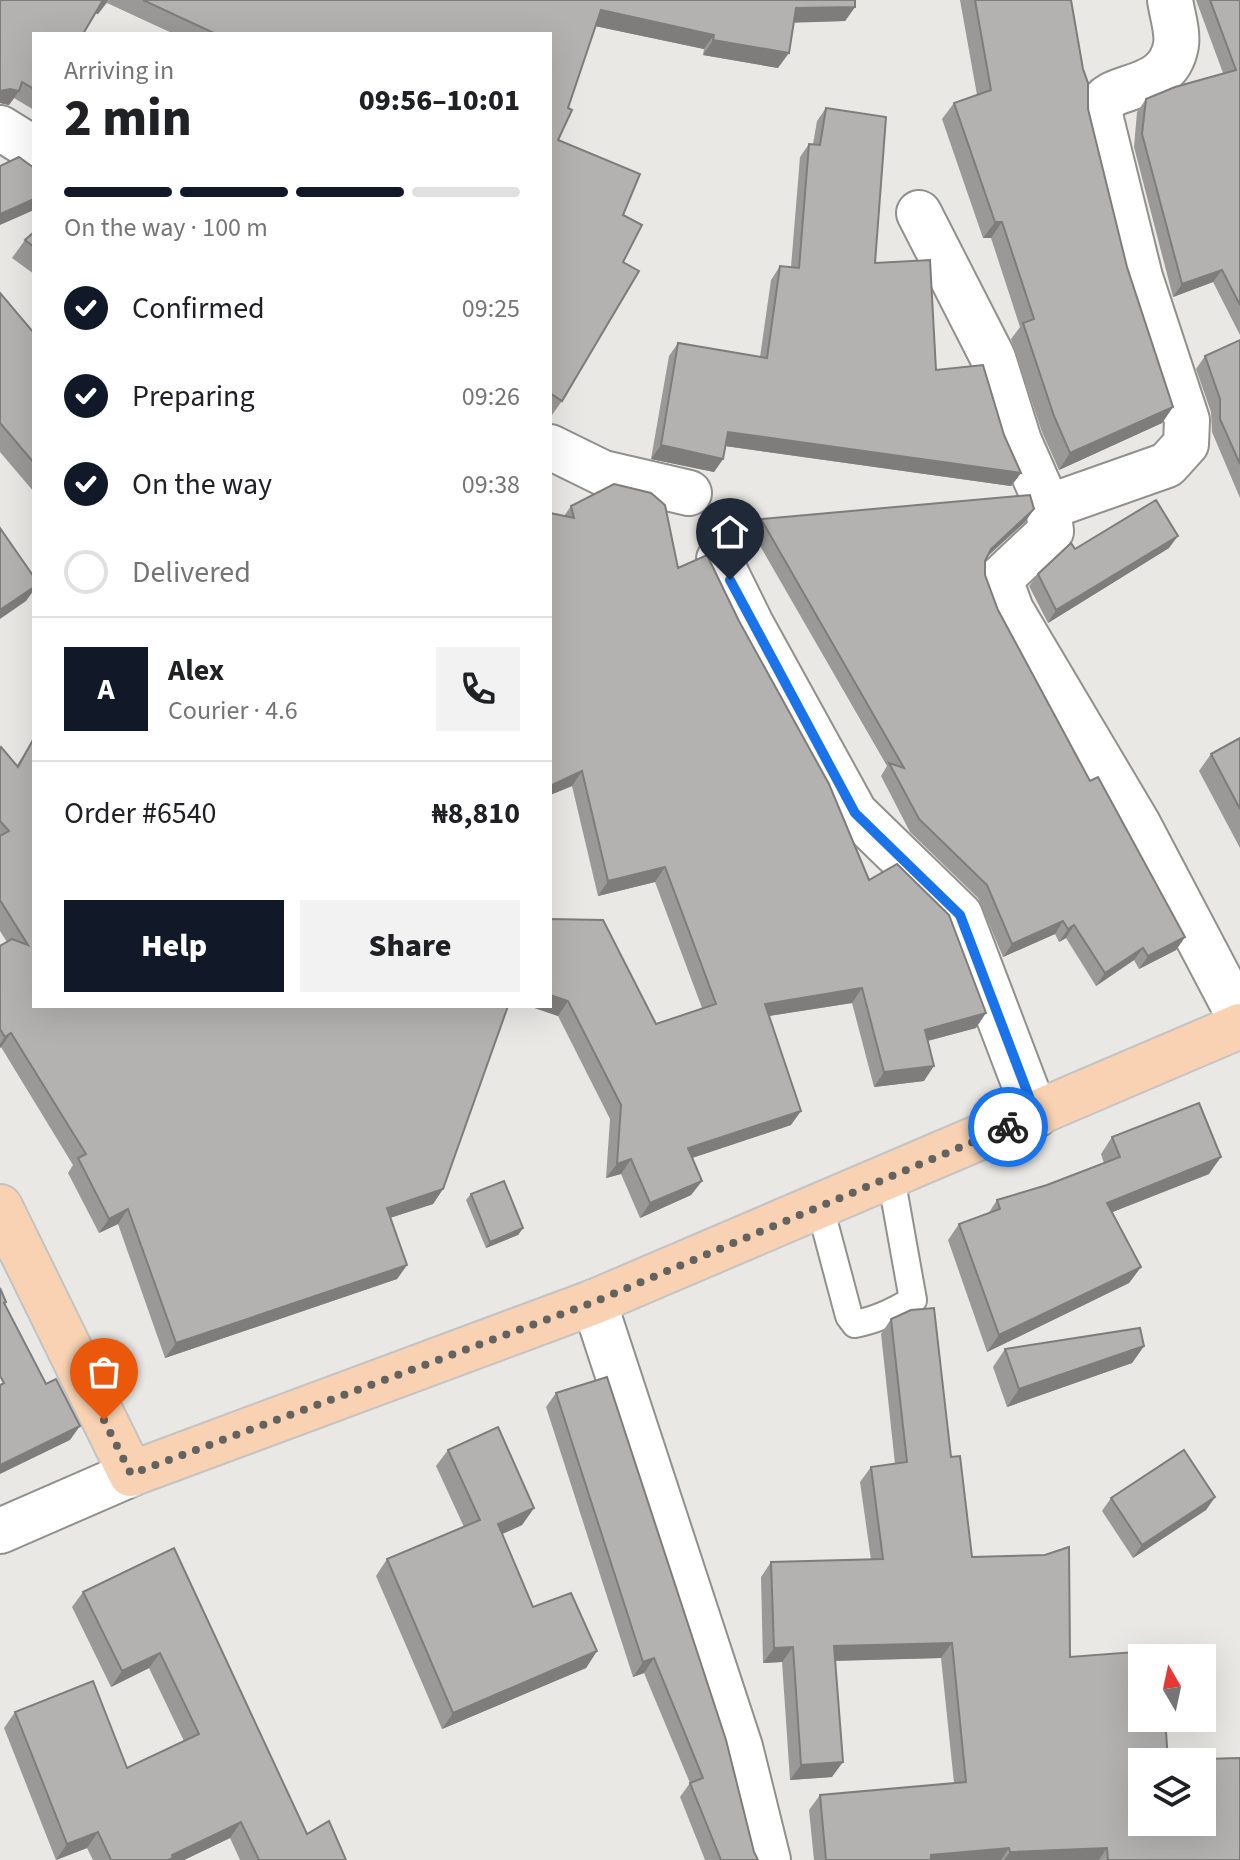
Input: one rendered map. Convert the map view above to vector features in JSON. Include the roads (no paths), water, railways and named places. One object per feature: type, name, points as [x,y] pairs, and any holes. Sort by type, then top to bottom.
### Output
[{"type":"main road","points":[[0,1207],[131,1474],[594,1302],[1240,1026]]},
{"type":"street","points":[[1048,507],[1167,465],[1186,444],[1187,420],[1140,277],[1101,119],[1101,105],[1107,98],[1160,76],[1171,62],[1177,42],[1170,0]]},
{"type":"street","points":[[0,128],[32,148]]},
{"type":"street","points":[[919,213],[993,358],[1019,441],[1048,507],[1051,531],[1000,579],[1011,610],[1138,824],[1240,1018]]},
{"type":"street","points":[[552,448],[603,473],[689,493]]},
{"type":"street","points":[[719,559],[751,624],[855,813],[960,915],[1036,1115]]},
{"type":"street","points":[[594,1302],[740,1747],[768,1860]]},
{"type":"street","points":[[0,1531],[131,1474]]},
{"type":"lane","points":[[820,1207],[849,1316],[855,1324],[869,1322],[913,1300],[891,1177]]}]
